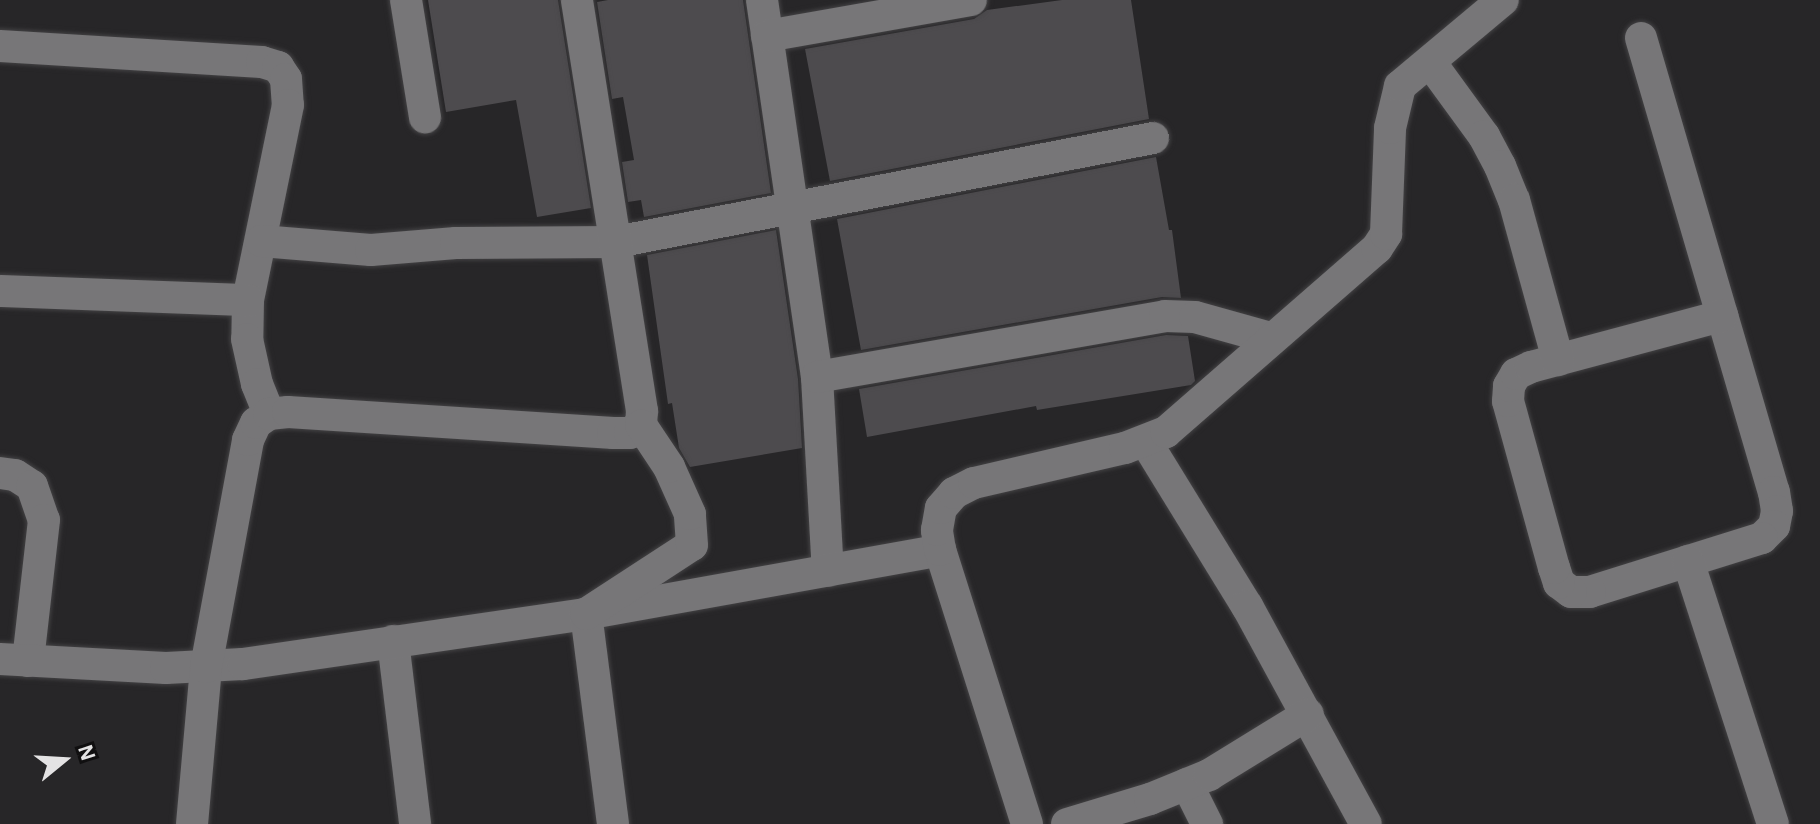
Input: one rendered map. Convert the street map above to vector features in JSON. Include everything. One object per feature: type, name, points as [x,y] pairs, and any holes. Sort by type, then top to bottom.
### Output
[{"type":"street","points":[[406,0],[425,117]]},
{"type":"street","points":[[577,0],[616,242],[641,425],[669,467],[690,514],[692,545],[586,614]]},
{"type":"street","points":[[762,0],[817,377],[828,571]]},
{"type":"street","points":[[767,36],[971,0]]},
{"type":"street","points":[[1027,824],[940,550],[937,530],[941,508],[954,493],[974,483],[1146,442],[1166,432],[1270,338],[1377,248],[1386,234],[1393,105],[1400,86],[1503,0]]},
{"type":"street","points":[[1641,38],[1722,316],[1777,511],[1774,526],[1762,538],[1590,592],[1571,592],[1559,583],[1508,401],[1509,386],[1516,374],[1558,360],[1722,316]]},
{"type":"street","points":[[0,46],[262,62],[278,67],[286,79],[288,105],[248,300],[247,339],[251,363],[269,414]]},
{"type":"street","points":[[1430,62],[1484,136],[1500,166],[1514,200],[1558,360]]},
{"type":"street","points":[[261,241],[371,250],[456,243],[616,242],[1153,138]]},
{"type":"street","points":[[0,291],[248,300]]},
{"type":"street","points":[[817,377],[1165,316],[1195,317],[1270,338]]},
{"type":"street","points":[[192,824],[206,667],[248,440],[256,423],[269,414],[288,412],[613,433],[630,433],[641,425]]},
{"type":"street","points":[[1146,442],[1308,714],[1366,824]]},
{"type":"street","points":[[0,473],[15,475],[32,486],[44,520],[14,660],[206,667],[586,614],[940,550]]},
{"type":"street","points":[[1688,561],[1773,824]]},
{"type":"street","points":[[586,614],[613,824]]},
{"type":"street","points":[[393,641],[415,824]]},
{"type":"street","points":[[1067,824],[1187,784],[1251,752],[1308,714]]},
{"type":"street","points":[[1187,784],[1207,824]]},
{"type":"building","points":[[428,0],[558,0],[591,208],[537,217],[516,100],[446,112]]},
{"type":"building","points":[[743,0],[771,193],[644,217],[641,200],[628,202],[622,162],[634,160],[623,97],[612,99],[597,2]]},
{"type":"building","points":[[1062,0],[1131,0],[1149,119],[830,181],[805,49],[974,19],[987,10]]},
{"type":"building","points":[[1156,157],[1169,230],[1172,230],[1181,298],[1162,297],[861,350],[837,219]]},
{"type":"building","points":[[776,230],[798,379],[802,448],[690,467],[679,448],[672,403],[668,404],[647,255]]},
{"type":"building","points":[[1166,335],[1188,336],[1195,381],[1191,385],[1037,410],[1036,406],[867,437],[859,389]]}]
